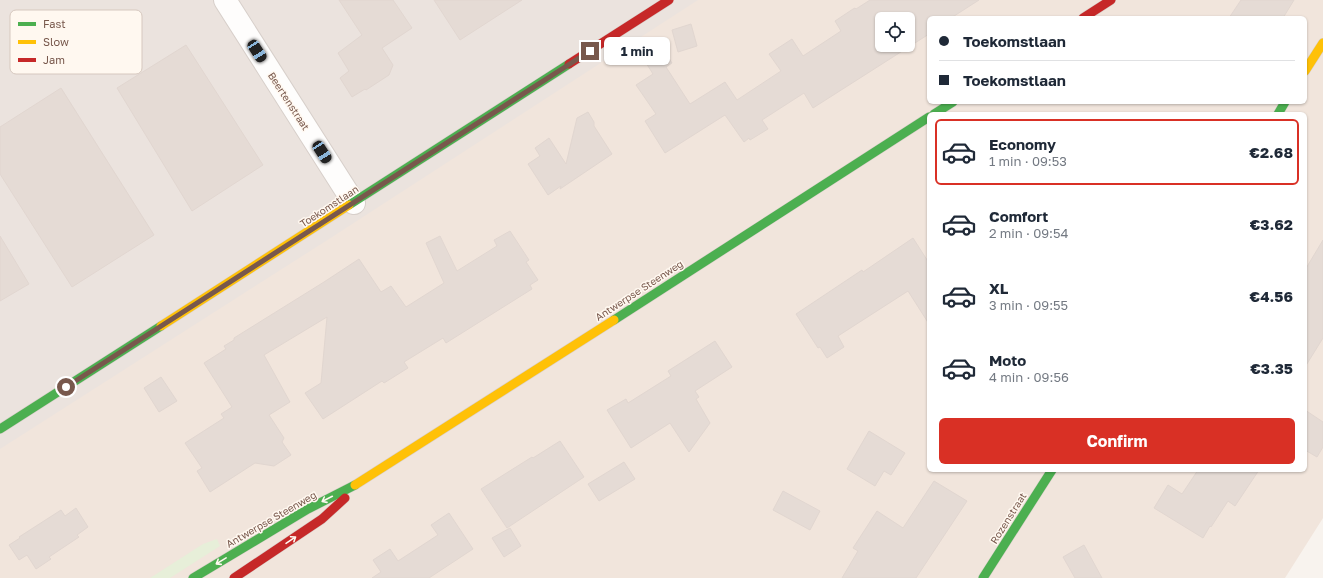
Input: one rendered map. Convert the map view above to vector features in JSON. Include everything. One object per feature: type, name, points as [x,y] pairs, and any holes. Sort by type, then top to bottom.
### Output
[{"type":"main road","name":"Toekomstlaan","points":[[0,429],[668,0]]},
{"type":"main road","points":[[1086,16],[1111,0]]},
{"type":"main road","points":[[1307,68],[1323,43]]},
{"type":"main road","points":[[937,112],[950,104]]},
{"type":"main road","name":"Antwerpse Steenweg","points":[[193,578],[308,509],[362,482],[927,118]]},
{"type":"main road","name":"Rozenstraat","points":[[983,578],[1051,472]]},
{"type":"main road","name":"Antwerpse Steenweg","points":[[234,578],[322,519],[362,482]]},
{"type":"street","name":"Beertenstraat","points":[[225,0],[354,203]]},
{"type":"shaded area","points":[[0,0],[698,0],[329,239],[0,449]]},
{"type":"shaded area","points":[[695,0],[1323,0],[1323,518],[1285,578],[0,578],[0,447]]},
{"type":"green space","points":[[217,539],[220,546],[170,578],[150,578],[203,544]]},
{"type":"building","points":[[339,0],[393,0],[412,28],[382,48],[393,65],[389,75],[352,97],[340,78],[349,71],[338,53],[362,35]]},
{"type":"building","points":[[434,0],[522,0],[460,40]]},
{"type":"building","points":[[870,0],[979,0],[954,16],[927,16],[927,35],[915,43],[915,12],[875,12],[875,52],[901,52],[813,108],[804,93],[762,120],[768,129],[750,140],[749,138],[744,142],[725,115],[665,153],[645,121],[656,114],[636,85],[653,74],[643,58],[661,46],[672,63],[666,67],[690,104],[725,82],[737,100],[781,71],[769,54],[792,39],[803,56],[841,31],[835,21],[853,9],[856,9]]},
{"type":"building","points":[[1241,0],[1294,0],[1284,16],[1230,16]]},
{"type":"building","points":[[691,24],[697,46],[678,52],[672,30]]},
{"type":"building","points":[[186,45],[263,165],[192,211],[117,88],[139,74],[142,74],[142,72]]},
{"type":"building","points":[[61,88],[154,235],[72,287],[0,174],[0,127]]},
{"type":"building","points":[[588,112],[594,122],[594,126],[612,154],[560,189],[561,186],[548,195],[528,164],[540,156],[535,148],[549,138],[566,164],[577,118]]},
{"type":"building","points":[[510,231],[529,260],[526,262],[538,280],[530,285],[532,289],[446,343],[443,338],[404,362],[408,368],[384,383],[382,381],[323,419],[305,393],[321,383],[327,317],[264,355],[290,402],[269,415],[284,438],[282,442],[291,455],[274,466],[255,463],[210,492],[197,471],[202,468],[185,443],[224,418],[221,414],[232,407],[204,363],[226,349],[224,346],[234,340],[234,338],[359,259],[381,292],[391,286],[406,307],[444,283],[426,243],[440,236],[457,271],[497,246],[494,240]]},
{"type":"building","points":[[0,236],[29,284],[0,301]]},
{"type":"building","points":[[913,238],[927,260],[927,321],[908,291],[838,336],[844,347],[827,358],[820,347],[818,348],[796,314],[862,270],[863,272]]},
{"type":"building","points":[[1323,240],[1323,338],[1307,364],[1307,267]]},
{"type":"building","points":[[715,341],[732,367],[695,391],[699,397],[696,399],[710,423],[689,452],[670,423],[631,448],[607,410],[626,399],[628,403],[671,376],[668,371]]},
{"type":"building","points":[[161,377],[177,401],[159,412],[144,388]]},
{"type":"building","points":[[1307,411],[1323,422],[1323,447],[1317,457],[1307,451]]},
{"type":"building","points":[[869,431],[905,453],[891,475],[884,471],[875,486],[847,469]]},
{"type":"building","points":[[560,441],[584,477],[507,528],[481,489]]},
{"type":"building","points":[[624,462],[635,479],[599,501],[588,484]]},
{"type":"building","points":[[1197,472],[1258,472],[1235,506],[1228,501],[1203,538],[1154,508],[1168,485],[1182,494]]},
{"type":"building","points":[[934,481],[967,501],[916,578],[842,578],[858,551],[853,548],[877,511],[903,528]]},
{"type":"building","points":[[783,491],[820,511],[810,530],[773,510]]},
{"type":"building","points":[[76,508],[88,527],[77,535],[79,537],[49,557],[51,559],[36,569],[27,555],[19,560],[9,545],[61,510],[65,516]]},
{"type":"building","points":[[449,513],[473,549],[429,578],[372,578],[381,572],[373,560],[390,549],[398,561],[438,535],[431,525]]},
{"type":"building","points":[[510,528],[521,546],[504,557],[492,538]]},
{"type":"building","points":[[1084,545],[1102,578],[1075,578],[1063,557]]},
{"type":"traffic: fast","points":[[349,205],[569,64]]},
{"type":"traffic: fast","points":[[937,112],[950,104]]},
{"type":"traffic: fast","points":[[1279,112],[1284,104]]},
{"type":"traffic: fast","points":[[614,320],[927,118]]},
{"type":"traffic: fast","points":[[0,429],[161,326]]},
{"type":"traffic: fast","points":[[983,578],[1051,472]]},
{"type":"traffic: fast","points":[[193,578],[308,509],[355,485]]},
{"type":"traffic: slow","points":[[1307,68],[1323,43]]},
{"type":"traffic: slow","points":[[161,326],[349,205]]},
{"type":"traffic: slow","points":[[355,485],[614,320]]},
{"type":"traffic: jam","points":[[569,64],[669,0]]},
{"type":"traffic: jam","points":[[1086,16],[1111,0]]},
{"type":"traffic: jam","points":[[234,578],[322,519],[345,498]]},
{"type":"route","points":[[66,387],[590,51]]}]
